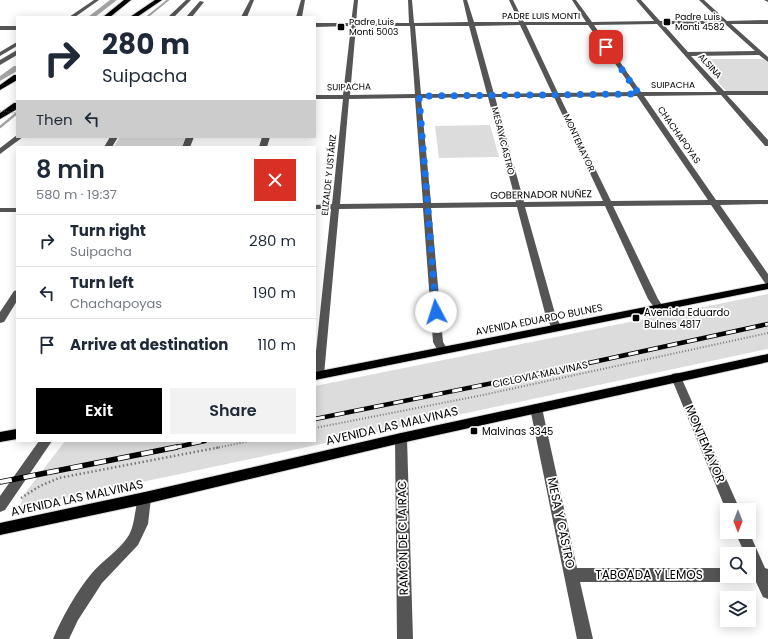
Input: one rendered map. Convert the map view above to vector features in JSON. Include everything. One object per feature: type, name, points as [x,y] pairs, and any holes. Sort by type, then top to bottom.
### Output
[{"type":"highway","points":[[106,16],[121,0]]},
{"type":"highway","points":[[106,16],[128,0]]},
{"type":"highway","points":[[133,16],[153,0]]},
{"type":"highway","points":[[134,16],[159,0]]},
{"type":"highway","points":[[0,83],[16,73]]},
{"type":"highway","points":[[0,88],[16,78]]},
{"type":"highway","points":[[0,110],[16,99]]},
{"type":"highway","points":[[0,117],[16,106]]},
{"type":"main road","name":"AVENIDA EDUARDO BULNES","points":[[317,375],[768,286]]},
{"type":"main road","name":"AVENIDA LAS MALVINAS","points":[[0,530],[536,408],[676,377],[765,360]]},
{"type":"main road","points":[[0,437],[16,434]]},
{"type":"street","points":[[73,16],[97,0]]},
{"type":"street","points":[[172,16],[189,0]]},
{"type":"street","points":[[244,16],[252,0]]},
{"type":"street","points":[[299,16],[303,0]]},
{"type":"street","name":"ELIZALDE Y USTÁRIZ","points":[[317,375],[336,207],[356,0]]},
{"type":"street","points":[[410,0],[438,342],[443,350]]},
{"type":"street","name":"MESA Y CASTRO","points":[[465,0],[551,317],[557,328]]},
{"type":"street","name":"MONTEMAYOR","points":[[512,0],[653,299],[659,308]]},
{"type":"street","name":"CHACHAPOYAS","points":[[574,0],[768,281]]},
{"type":"street","name":"ALSINA","points":[[638,0],[768,144]]},
{"type":"street","points":[[701,0],[768,60]]},
{"type":"street","points":[[190,16],[202,2]]},
{"type":"street","name":"PADRE LUIS MONTI","points":[[316,25],[768,22]]},
{"type":"street","points":[[0,28],[16,28]]},
{"type":"street","points":[[0,54],[16,45]]},
{"type":"street","points":[[0,63],[16,53]]},
{"type":"street","points":[[686,54],[760,53]]},
{"type":"street","name":"SUIPACHA","points":[[316,97],[768,93]]},
{"type":"street","points":[[0,152],[18,138]]},
{"type":"street","name":"GOBERNADOR NUÑEZ","points":[[316,207],[768,202]]},
{"type":"street","points":[[0,210],[16,210]]},
{"type":"street","points":[[0,320],[16,294]]},
{"type":"street","name":"MONTEMAYOR","points":[[676,377],[730,503]]},
{"type":"street","name":"MESA Y CASTRO","points":[[536,408],[585,639]]},
{"type":"street","name":"RAMÓN DE CLAIRAC","points":[[401,438],[405,639]]},
{"type":"street","points":[[0,506],[45,442]]},
{"type":"street","points":[[61,639],[73,615],[97,578],[133,541],[141,524],[145,498]]},
{"type":"street","points":[[745,539],[759,575],[768,592]]},
{"type":"street","name":"TABOADA Y LEMOS","points":[[572,575],[720,575]]},
{"type":"path","points":[[0,110],[16,113]]},
{"type":"path","name":"CICLOVIA MALVINAS","points":[[316,428],[483,395],[768,334]]},
{"type":"path","points":[[16,502],[40,486],[59,478],[245,442]]},
{"type":"shaded area","points":[[697,59],[764,59],[768,63],[768,92],[727,92]]},
{"type":"shaded area","points":[[490,125],[499,157],[439,158],[435,126]]},
{"type":"shaded area","points":[[119,138],[186,138],[182,146],[115,146]]},
{"type":"shaded area","points":[[768,294],[768,349],[20,508],[23,496],[64,442],[316,442],[316,386]]},
{"type":"waterway","points":[[92,16],[114,0]]},
{"type":"waterway","points":[[148,16],[168,0]]},
{"type":"waterway","points":[[0,79],[16,69]]},
{"type":"waterway","points":[[0,127],[16,114]]},
{"type":"railway","points":[[316,419],[552,371],[768,324]]},
{"type":"railway","points":[[173,448],[200,442]]},
{"type":"railway","points":[[173,448],[177,447]]},
{"type":"railway","points":[[0,482],[173,448]]},
{"type":"place","name":"Padre Luis Monti 4582","points":[[667,22]]},
{"type":"place","name":"Padre Luis Monti 5003","points":[[341,27]]},
{"type":"place","name":"Avenida Eduardo Bulnes 4817","points":[[636,318]]},
{"type":"place","name":"Malvinas 3345","points":[[474,431]]},
{"type":"route","points":[[436,312],[419,96],[639,94],[606,47]]}]
